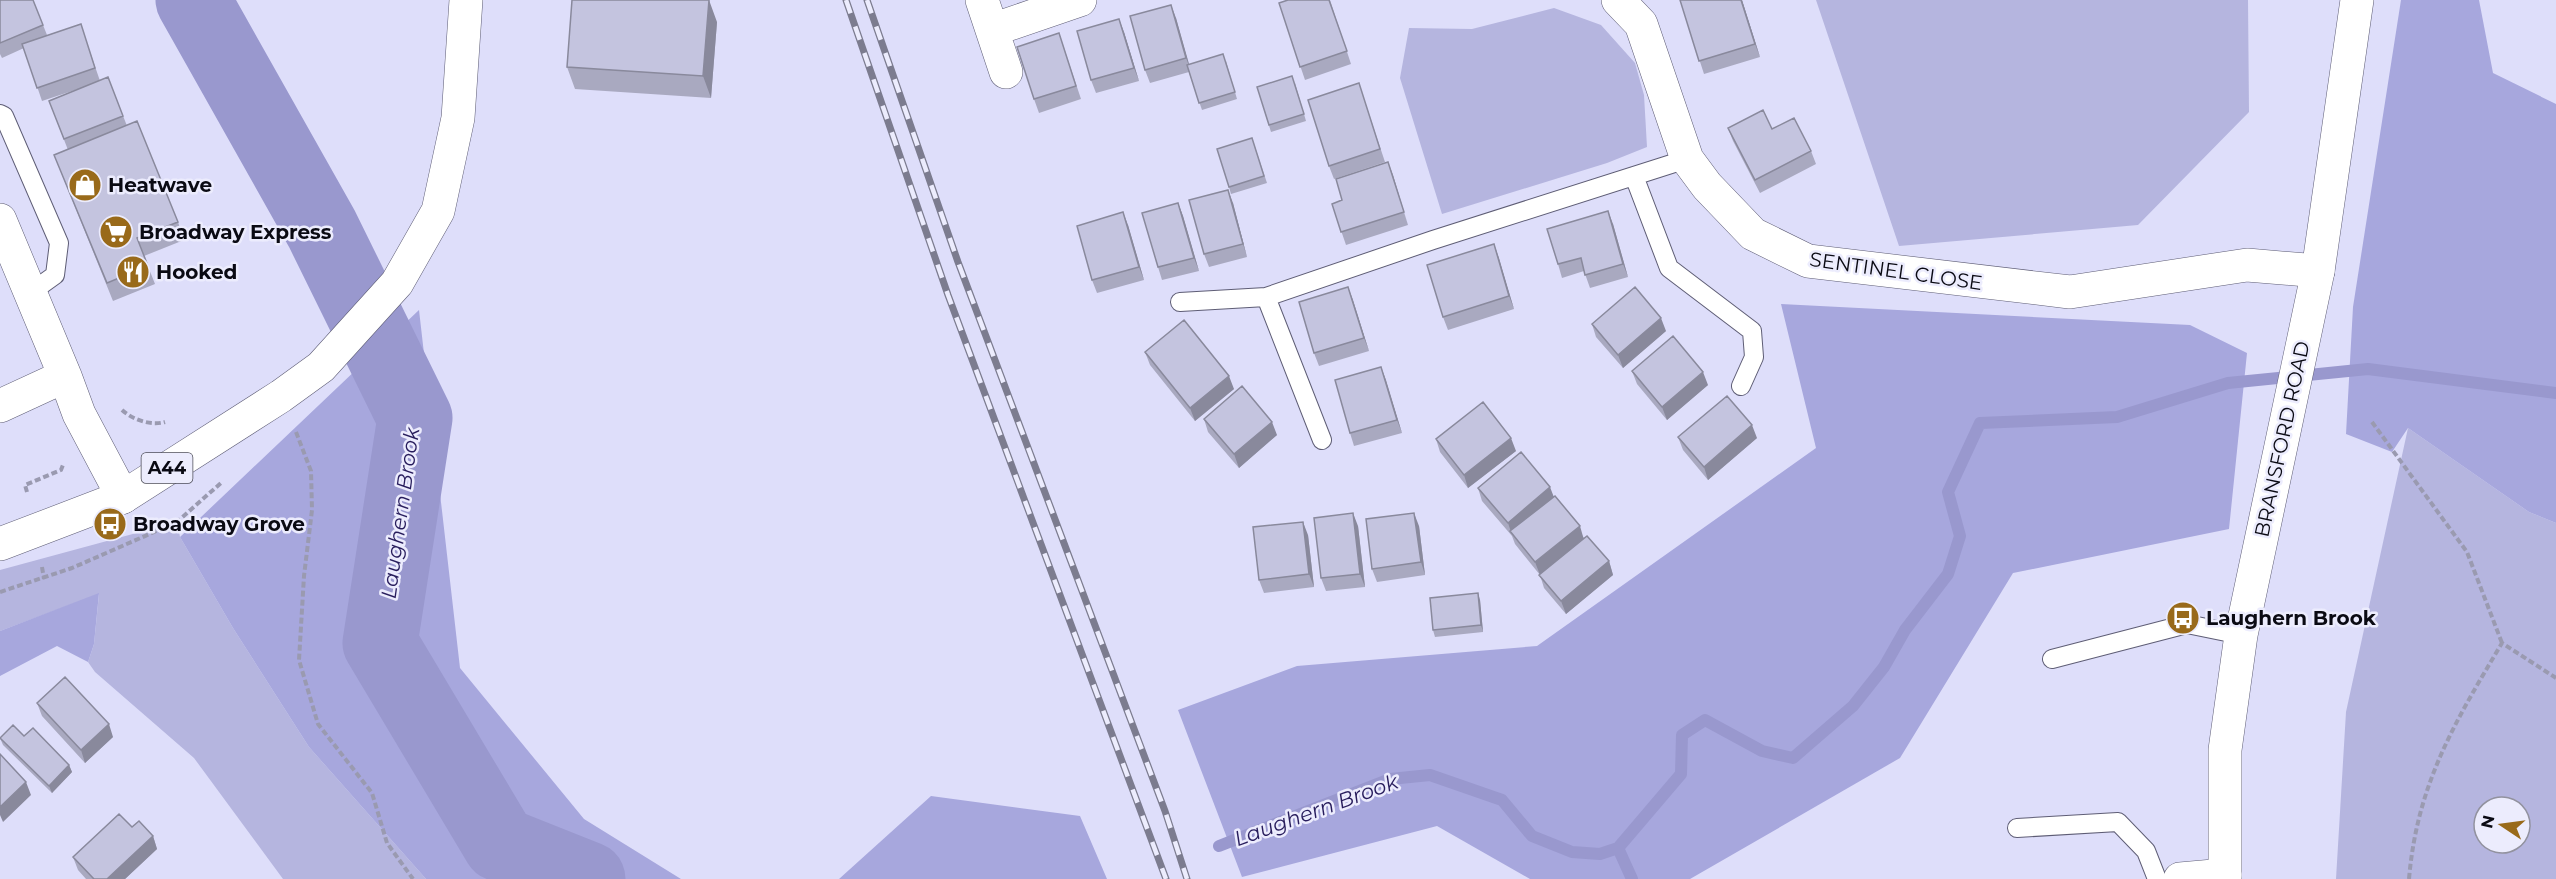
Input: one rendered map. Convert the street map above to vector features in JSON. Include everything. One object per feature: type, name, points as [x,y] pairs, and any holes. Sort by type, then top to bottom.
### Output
[{"type":"main road","name":"A44","points":[[0,544],[123,497],[281,396],[321,367],[397,283],[438,211],[458,118],[466,0]]},
{"type":"main road","points":[[1006,72],[987,15],[1080,0]]},
{"type":"main road","name":"BRANSFORD ROAD","points":[[2225,877],[2225,750],[2241,635],[2318,272],[2357,0]]},
{"type":"main road","name":"SENTINEL CLOSE","points":[[1621,1],[1641,24],[1687,159],[1707,186],[1753,234],[1808,261],[2070,292],[2247,265],[2318,272]]},
{"type":"main road","points":[[0,220],[79,414],[123,497]]},
{"type":"main road","points":[[0,406],[65,376]]},
{"type":"main road","points":[[2180,879],[2225,877]]},
{"type":"lane","points":[[0,114],[4,116],[59,243],[55,275],[30,293]]},
{"type":"lane","points":[[1180,302],[1266,297],[1687,159]]},
{"type":"lane","points":[[1634,176],[1669,268],[1752,331],[1754,357],[1741,386]]},
{"type":"lane","points":[[1266,297],[1322,440]]},
{"type":"lane","points":[[2052,659],[2187,624],[2241,635]]},
{"type":"lane","points":[[2017,828],[2118,822],[2146,851],[2157,879]]},
{"type":"path","points":[[281,396],[312,471],[312,510],[304,576],[299,660],[318,724],[372,793],[387,843],[413,879]]},
{"type":"path","points":[[2372,423],[2467,552],[2502,642],[2556,678]]},
{"type":"path","points":[[2409,879],[2411,855],[2425,790],[2452,727],[2502,642]]},
{"type":"shaded area","points":[[1816,0],[2248,0],[2249,112],[2138,225],[1899,246]]},
{"type":"shaded area","points":[[2401,0],[2479,0],[2493,73],[2556,104],[2556,523],[2529,512],[2408,428],[2392,452],[2346,434],[2353,307]]},
{"type":"shaded area","points":[[1554,8],[1601,25],[1635,63],[1644,95],[1647,147],[1607,163],[1442,214],[1400,78],[1409,28],[1472,29]]},
{"type":"shaded area","points":[[1781,304],[2190,325],[2247,353],[2229,529],[2013,573],[1900,758],[1690,879],[1530,879],[1437,826],[1242,877],[1178,710],[1297,666],[1537,646],[1816,448]]},
{"type":"shaded area","points":[[419,310],[460,668],[584,819],[681,879],[426,879],[309,747],[233,628],[180,537]]},
{"type":"shaded area","points":[[2408,428],[2529,512],[2556,523],[2556,879],[2336,879],[2346,712]]},
{"type":"shaded area","points":[[177,522],[180,537],[233,628],[309,747],[426,879],[283,879],[194,758],[95,672],[88,662],[94,644],[99,594],[0,631],[0,570]]},
{"type":"shaded area","points":[[99,593],[94,644],[88,662],[57,646],[0,676],[0,631]]},
{"type":"shaded area","points":[[931,796],[1080,816],[1107,879],[839,879]]},
{"type":"building","points":[[0,0],[33,0],[43,25],[0,43]]},
{"type":"building","points":[[572,0],[709,0],[703,76],[567,67]]},
{"type":"building","points":[[1288,0],[1329,0],[1347,51],[1300,67],[1279,3]]},
{"type":"building","points":[[1680,0],[1741,0],[1755,44],[1699,61]]},
{"type":"building","points":[[1171,5],[1186,58],[1145,70],[1130,16]]},
{"type":"building","points":[[1119,19],[1134,68],[1091,80],[1077,31]]},
{"type":"building","points":[[81,24],[95,68],[37,88],[22,44]]},
{"type":"building","points":[[1059,33],[1076,86],[1034,99],[1017,47]]},
{"type":"building","points":[[1223,54],[1235,92],[1199,103],[1187,65]]},
{"type":"building","points":[[1292,76],[1304,114],[1269,125],[1257,87]]},
{"type":"building","points":[[108,77],[123,116],[64,139],[49,101]]},
{"type":"building","points":[[1359,83],[1380,149],[1329,166],[1308,100]]},
{"type":"building","points":[[1763,110],[1772,129],[1794,118],[1811,151],[1755,180],[1728,128]]},
{"type":"building","points":[[137,121],[178,222],[137,238],[148,266],[107,283],[54,155]]},
{"type":"building","points":[[1252,138],[1264,176],[1229,187],[1217,149]]},
{"type":"building","points":[[1388,162],[1404,212],[1341,232],[1332,204],[1342,200],[1336,179]]},
{"type":"building","points":[[1228,190],[1243,244],[1204,254],[1189,200]]},
{"type":"building","points":[[1178,203],[1194,258],[1158,267],[1142,213]]},
{"type":"building","points":[[1608,211],[1623,264],[1585,275],[1581,258],[1558,264],[1547,229]]},
{"type":"building","points":[[1123,212],[1139,267],[1092,280],[1077,226]]},
{"type":"building","points":[[1494,244],[1509,296],[1443,317],[1427,265]]},
{"type":"building","points":[[1348,287],[1364,338],[1314,353],[1299,302]]},
{"type":"building","points":[[1635,287],[1661,318],[1618,355],[1592,324]]},
{"type":"building","points":[[1184,320],[1229,376],[1190,408],[1145,352]]},
{"type":"building","points":[[1673,336],[1703,372],[1662,407],[1632,371]]},
{"type":"building","points":[[1381,367],[1397,420],[1350,433],[1335,380]]},
{"type":"building","points":[[1242,386],[1272,422],[1234,454],[1204,419]]},
{"type":"building","points":[[1727,396],[1752,425],[1704,467],[1678,437]]},
{"type":"building","points":[[1483,402],[1511,438],[1464,475],[1436,439]]},
{"type":"building","points":[[1521,452],[1550,487],[1508,523],[1478,488]]},
{"type":"building","points":[[1555,496],[1580,526],[1535,562],[1510,531]]},
{"type":"building","points":[[1353,513],[1360,574],[1321,578],[1314,518]]},
{"type":"building","points":[[1414,513],[1421,562],[1372,569],[1366,519]]},
{"type":"building","points":[[1303,522],[1309,574],[1259,580],[1253,527]]},
{"type":"building","points":[[1587,536],[1609,561],[1561,601],[1539,575]]},
{"type":"building","points":[[1478,593],[1481,625],[1433,630],[1430,598]]},
{"type":"building","points":[[65,677],[109,724],[81,750],[37,703]]},
{"type":"building","points":[[13,725],[24,736],[33,728],[69,765],[49,786],[0,738]]},
{"type":"building","points":[[0,754],[26,782],[0,807]]},
{"type":"building","points":[[119,814],[132,827],[139,821],[153,836],[107,879],[94,879],[73,857]]},
{"type":"waterway","name":"Laughern Brook","points":[[193,0],[322,229],[415,418],[380,643],[500,844],[588,879]]},
{"type":"waterway","name":"Laughern Brook","points":[[1219,846],[1390,779],[1430,775],[1502,800],[1532,836],[1572,852],[1600,854],[1618,848],[1681,774],[1682,735],[1705,720],[1762,751],[1793,758],[1853,706],[1884,667],[1905,630],[1948,574],[1960,536],[1948,492],[1980,423],[2117,417],[2228,383],[2368,369],[2556,393]]},
{"type":"waterway","points":[[1618,848],[1632,879]]},
{"type":"railway","points":[[846,0],[948,295],[1166,879]]},
{"type":"railway","points":[[867,0],[958,262],[1165,811],[1187,879]]},
{"type":"place","name":"Heatwave","points":[[85,185]]},
{"type":"place","name":"Broadway Express","points":[[116,232]]},
{"type":"place","name":"Hooked","points":[[133,272]]},
{"type":"place","name":"Broadway Grove","points":[[110,524]]},
{"type":"place","name":"Laughern Brook","points":[[2183,618]]}]
